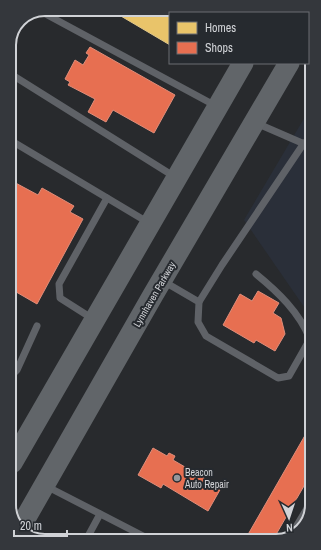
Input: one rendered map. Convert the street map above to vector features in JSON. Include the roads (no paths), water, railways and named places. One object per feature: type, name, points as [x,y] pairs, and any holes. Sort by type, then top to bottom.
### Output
[{"type":"main road","points":[[16,456],[242,64]]},
{"type":"main road","name":"Lynnhaven Parkway","points":[[22,523],[288,64]]},
{"type":"lane","points":[[49,16],[218,107]]},
{"type":"lane","points":[[16,77],[177,178]]},
{"type":"lane","points":[[255,122],[305,144]]},
{"type":"lane","points":[[16,144],[151,224]]},
{"type":"lane","points":[[305,148],[222,265],[199,302],[198,322],[206,336],[278,378],[289,376],[305,348]]},
{"type":"lane","points":[[95,320],[60,298],[59,284],[107,198]]},
{"type":"lane","points":[[256,274],[277,291],[305,327]]},
{"type":"lane","points":[[162,280],[199,302]]},
{"type":"lane","points":[[16,371],[36,326]]},
{"type":"lane","points":[[44,485],[138,534]]},
{"type":"lane","points":[[89,534],[100,514]]},
{"type":"lane","points":[[297,525],[303,515]]},
{"type":"place","name":"Beacon Auto Repair","points":[[177,478]]}]
